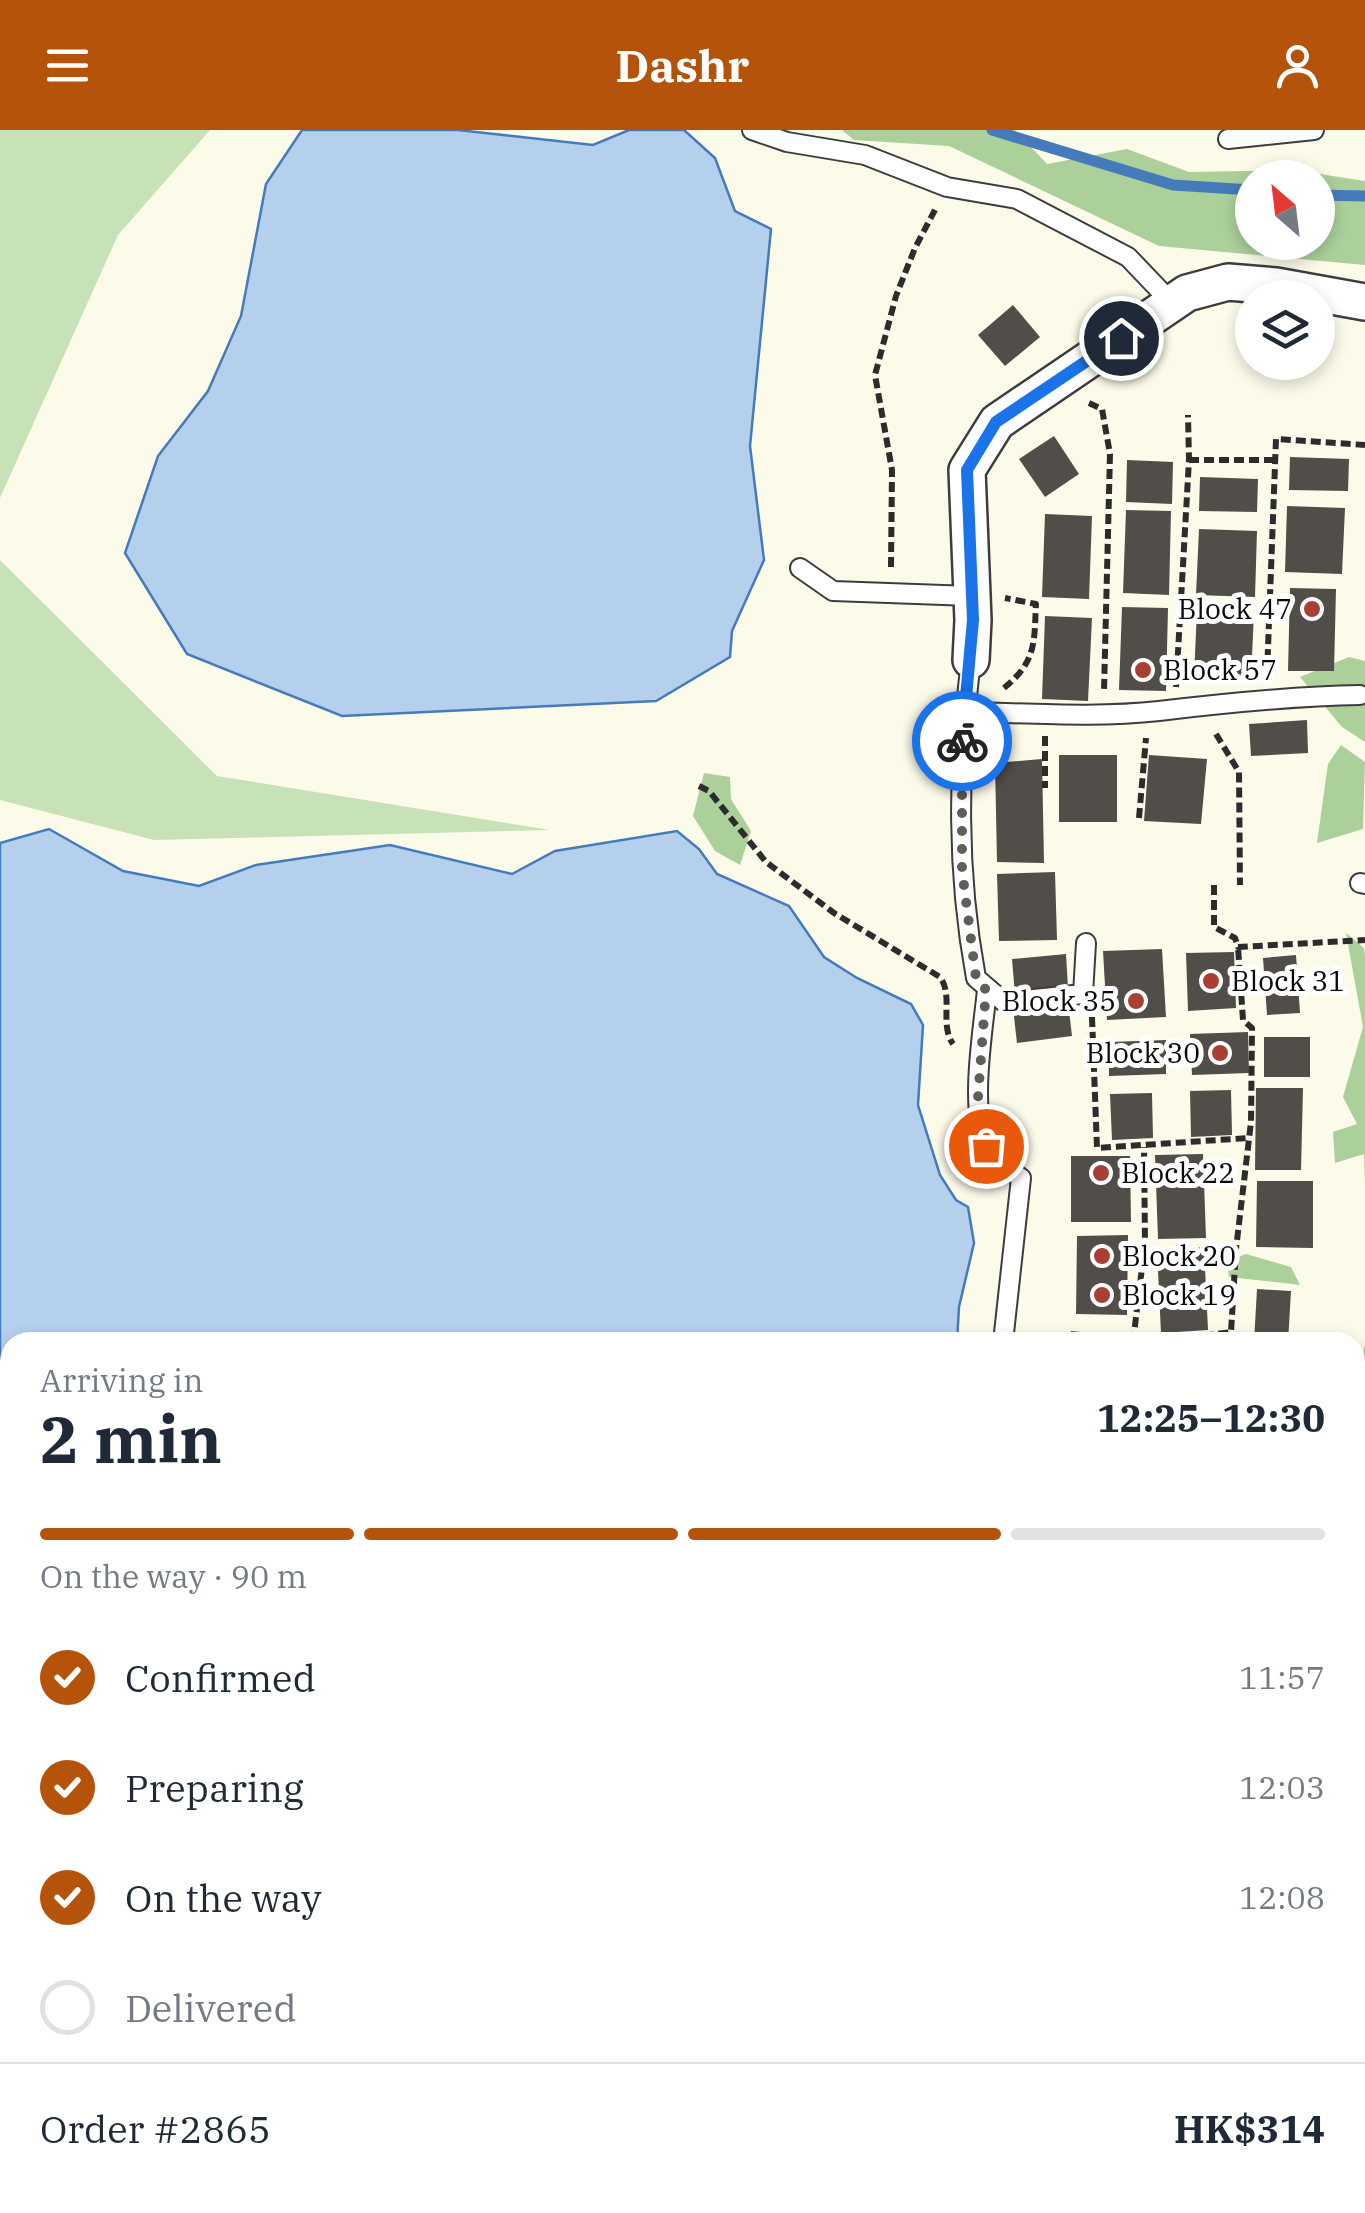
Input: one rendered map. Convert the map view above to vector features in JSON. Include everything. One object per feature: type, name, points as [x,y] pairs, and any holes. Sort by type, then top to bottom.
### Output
[{"type":"street","points":[[971,660],[982,596],[967,470],[996,422],[1187,293],[1228,282],[1365,302]]},
{"type":"lane","points":[[752,130],[787,142],[865,155],[947,187],[1017,199],[1128,257],[1171,302]]},
{"type":"lane","points":[[1228,139],[1314,130]]},
{"type":"lane","points":[[800,568],[833,591],[982,596]]},
{"type":"lane","points":[[971,660],[960,759],[962,870],[976,978],[1004,1002],[1083,994],[1086,944]]},
{"type":"lane","points":[[965,712],[1148,712],[1360,695]]},
{"type":"lane","points":[[986,990],[978,1098],[986,1146],[1001,1164],[1021,1178],[1004,1332]]},
{"type":"path","points":[[890,593],[892,470],[874,375],[896,296],[915,248],[947,187]]},
{"type":"path","points":[[1064,377],[1079,398],[1102,409],[1110,454],[1103,713]]},
{"type":"path","points":[[1175,708],[1189,460],[1188,414]]},
{"type":"path","points":[[1266,700],[1276,439],[1365,445]]},
{"type":"path","points":[[1189,460],[1275,460]]},
{"type":"path","points":[[982,596],[1036,604],[1033,650],[1028,664],[990,698],[989,712]]},
{"type":"path","points":[[1139,818],[1148,712]]},
{"type":"path","points":[[1045,715],[1045,788]]},
{"type":"path","points":[[1129,735],[1164,734]]},
{"type":"path","points":[[1200,734],[1218,734],[1239,772],[1240,885]]},
{"type":"path","points":[[1030,738],[1062,737]]},
{"type":"path","points":[[699,786],[709,791],[766,862],[834,912],[940,976],[946,986]]},
{"type":"path","points":[[1214,885],[1214,928],[1235,938],[1244,1020],[1252,1028],[1249,1138],[1231,1332]]},
{"type":"path","points":[[1238,947],[1365,940]]},
{"type":"path","points":[[947,971],[948,1036],[960,1054]]},
{"type":"path","points":[[1083,994],[1091,992],[1097,1148],[1249,1138]]},
{"type":"path","points":[[1134,1332],[1146,1243],[1144,1147]]},
{"type":"green space","points":[[0,130],[210,130],[118,235],[0,498]]},
{"type":"green space","points":[[842,130],[1015,130],[1047,164],[1127,149],[1189,172],[1235,171],[1235,253],[1159,246],[949,146],[854,140]]},
{"type":"green space","points":[[1335,176],[1365,181],[1365,265],[1311,260],[1335,260]]},
{"type":"green space","points":[[0,560],[217,776],[550,830],[154,840],[0,800]]},
{"type":"green space","points":[[1349,657],[1365,661],[1365,742],[1342,727],[1300,677]]},
{"type":"green space","points":[[1341,745],[1365,762],[1363,829],[1317,843],[1328,764]]},
{"type":"green space","points":[[704,773],[730,777],[731,799],[751,831],[740,865],[715,851],[693,816]]},
{"type":"green space","points":[[1346,933],[1364,948],[1365,956],[1365,1186],[1364,1154],[1335,1163],[1333,1132],[1357,1124],[1343,1097],[1363,1027]]},
{"type":"green space","points":[[1246,1254],[1291,1267],[1300,1285],[1229,1277],[1226,1261]]},
{"type":"water","points":[[302,130],[458,130],[593,145],[629,130],[684,130],[715,158],[735,211],[771,229],[750,446],[764,560],[732,631],[730,657],[656,701],[342,716],[187,654],[125,553],[158,456],[208,391],[241,316],[266,184]]},
{"type":"water","points":[[49,829],[123,871],[199,886],[256,865],[390,845],[512,874],[555,851],[677,831],[699,849],[717,874],[789,906],[824,957],[911,1004],[923,1025],[918,1105],[940,1175],[956,1200],[968,1207],[974,1243],[959,1307],[958,1332],[0,1332],[0,843]]},
{"type":"building","points":[[1013,305],[1040,337],[1005,366],[978,335]]},
{"type":"building","points":[[1054,436],[1079,474],[1045,497],[1019,459]]},
{"type":"building","points":[[1290,457],[1349,459],[1348,491],[1289,490]]},
{"type":"building","points":[[1127,460],[1173,462],[1172,504],[1126,502]]},
{"type":"building","points":[[1200,477],[1258,479],[1257,512],[1199,511]]},
{"type":"building","points":[[1287,506],[1345,508],[1342,574],[1285,572]]},
{"type":"building","points":[[1126,510],[1171,511],[1169,595],[1123,593]]},
{"type":"building","points":[[1045,514],[1092,516],[1089,599],[1042,597]]},
{"type":"building","points":[[1199,529],[1257,531],[1255,597],[1196,595]]},
{"type":"building","points":[[1290,588],[1336,589],[1334,671],[1288,671]]},
{"type":"building","points":[[1122,607],[1168,608],[1166,691],[1119,690]]},
{"type":"building","points":[[1197,610],[1254,613],[1251,678],[1194,676]]},
{"type":"building","points":[[1045,616],[1092,618],[1088,701],[1042,699]]},
{"type":"building","points":[[1307,720],[1308,753],[1251,756],[1249,724]]},
{"type":"building","points":[[1059,755],[1117,755],[1117,822],[1059,822]]},
{"type":"building","points":[[1149,755],[1207,759],[1201,824],[1144,821]]},
{"type":"building","points":[[1042,759],[1044,863],[997,862],[995,763]]},
{"type":"building","points":[[1055,872],[1057,940],[999,941],[997,874]]},
{"type":"building","points":[[1162,949],[1166,1017],[1107,1020],[1103,951]]},
{"type":"building","name":"Block 31","points":[[1234,952],[1236,1008],[1188,1011],[1186,953]]},
{"type":"building","points":[[1066,954],[1068,988],[1015,995],[1012,959]]},
{"type":"building","points":[[1296,955],[1300,1013],[1267,1015],[1263,958]]},
{"type":"building","points":[[1068,1002],[1072,1036],[1017,1043],[1013,1008]]},
{"type":"building","name":"Block 30","points":[[1248,1032],[1249,1073],[1192,1075],[1190,1034]]},
{"type":"building","points":[[1264,1037],[1310,1037],[1310,1077],[1264,1077]]},
{"type":"building","points":[[1166,1040],[1166,1074],[1109,1076],[1109,1042]]},
{"type":"building","points":[[1256,1088],[1303,1088],[1301,1170],[1255,1170]]},
{"type":"building","points":[[1231,1090],[1232,1135],[1191,1137],[1190,1091]]},
{"type":"building","points":[[1152,1093],[1153,1138],[1112,1140],[1110,1094]]},
{"type":"building","points":[[1203,1154],[1206,1238],[1158,1239],[1155,1155]]},
{"type":"building","points":[[1071,1156],[1130,1156],[1131,1222],[1071,1222]]},
{"type":"building","points":[[1257,1181],[1313,1181],[1313,1248],[1256,1247]]},
{"type":"building","points":[[1128,1235],[1127,1315],[1076,1314],[1077,1236]]},
{"type":"building","points":[[1204,1247],[1208,1330],[1161,1332],[1157,1250]]},
{"type":"building","points":[[1257,1289],[1291,1291],[1289,1332],[1255,1332]]},
{"type":"waterway","points":[[992,130],[1173,185],[1235,189]]},
{"type":"waterway","points":[[1335,195],[1365,196]]},
{"type":"way so far","points":[[962,741],[962,870],[976,978],[986,990],[978,1098],[986,1146]]},
{"type":"place","name":"Block 47","points":[[1312,609]]},
{"type":"place","name":"Block 57","points":[[1143,670]]},
{"type":"place","name":"Block 31","points":[[1211,981]]},
{"type":"place","name":"Block 35","points":[[1136,1001]]},
{"type":"place","name":"Block 30","points":[[1220,1053]]},
{"type":"place","name":"Block 22","points":[[1101,1173]]},
{"type":"place","name":"Block 20","points":[[1102,1256]]},
{"type":"place","name":"Block 19","points":[[1102,1295]]},
{"type":"route","points":[[962,741],[973,620],[967,470],[996,422],[1121,338]]}]
